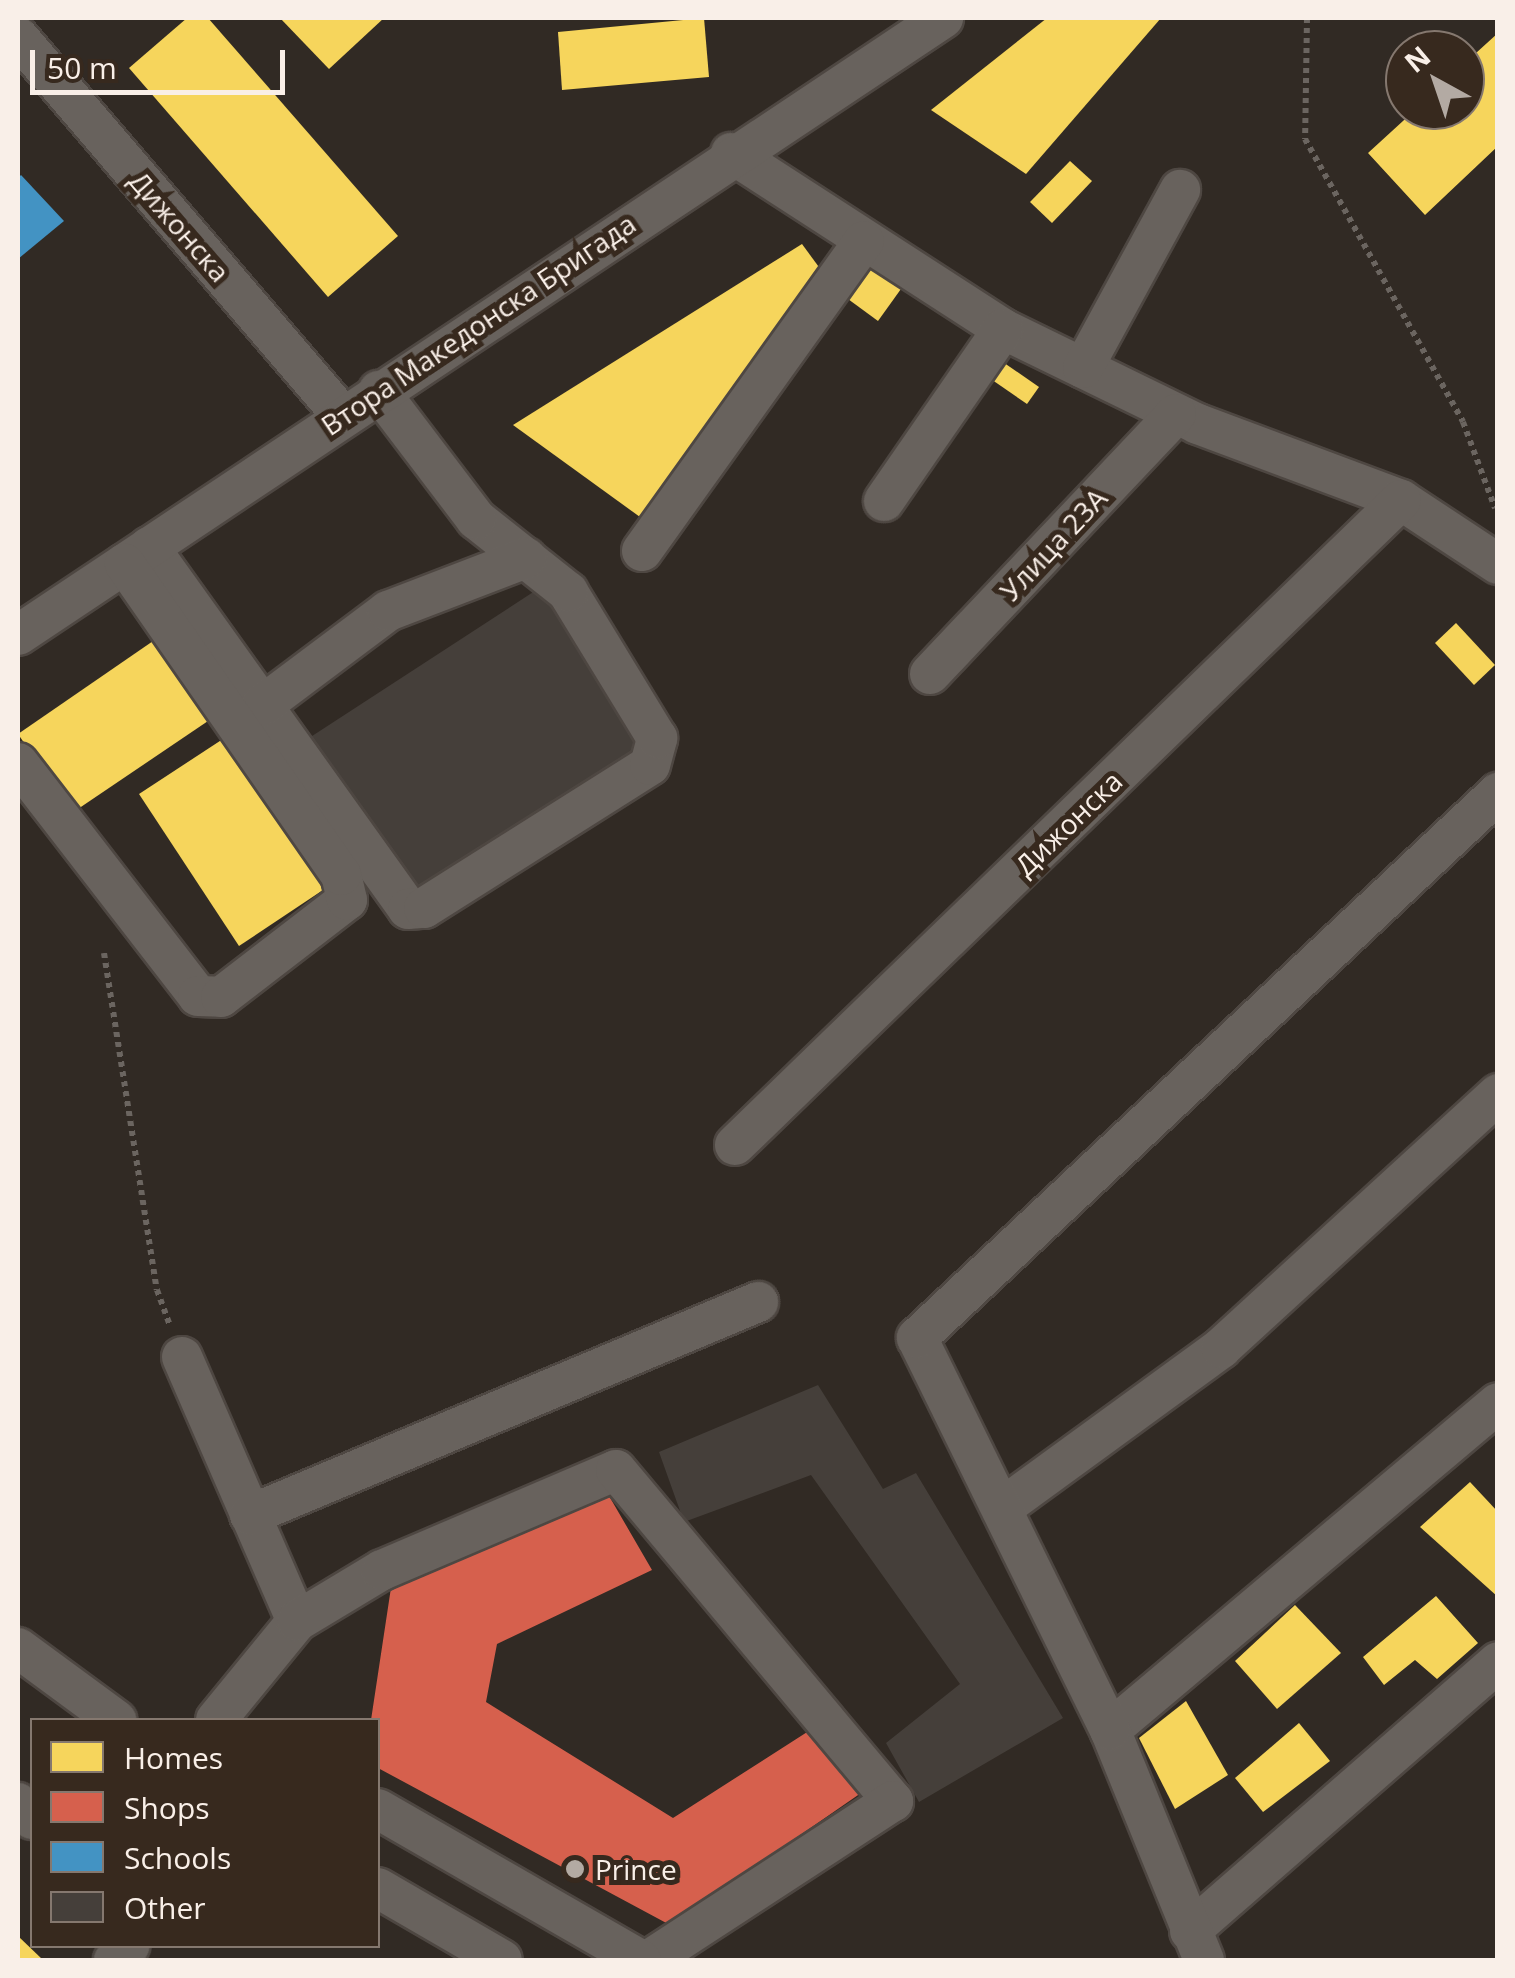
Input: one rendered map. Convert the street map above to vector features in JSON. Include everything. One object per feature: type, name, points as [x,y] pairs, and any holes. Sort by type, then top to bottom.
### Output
[{"type":"street","name":"Втора Македонска Бригада","points":[[18,635],[731,153],[943,18]]},
{"type":"street","name":"Дижонска","points":[[18,37],[342,415]]},
{"type":"street","points":[[731,153],[1003,329],[1176,414],[1401,500],[1498,564]]},
{"type":"street","points":[[1082,368],[1180,190]]},
{"type":"street","points":[[642,551],[864,241]]},
{"type":"street","points":[[884,500],[1003,329]]},
{"type":"street","points":[[137,555],[260,707],[394,900],[424,908],[659,753],[568,592],[476,518],[378,391]]},
{"type":"street","name":"Улица 23А","points":[[930,674],[1176,414]]},
{"type":"street","name":"Дижонска","points":[[735,1146],[1401,500]]},
{"type":"street","points":[[18,763],[198,996],[221,997],[346,900],[341,875],[137,555]]},
{"type":"street","points":[[260,707],[388,611],[526,558]]},
{"type":"street","points":[[1498,792],[917,1338],[1006,1505],[1110,1730],[1197,1946],[1498,1662]]},
{"type":"street","points":[[1006,1505],[1222,1348],[1498,1094]]},
{"type":"street","points":[[250,1515],[758,1302]]},
{"type":"street","points":[[182,1357],[297,1621]]},
{"type":"street","points":[[1110,1730],[1498,1403]]},
{"type":"street","points":[[222,1718],[297,1621],[382,1570],[616,1470],[893,1800],[645,1960],[380,1810]]},
{"type":"street","points":[[18,1648],[113,1718]]},
{"type":"street","points":[[380,1889],[502,1960]]},
{"type":"path","points":[[1307,18],[1305,140],[1463,422],[1496,508]]},
{"type":"path","points":[[104,953],[156,1290],[182,1357]]},
{"type":"building: Homes","points":[[187,18],[208,18],[398,236],[328,297],[129,68]]},
{"type":"building: Homes","points":[[280,18],[384,18],[329,69]]},
{"type":"building: Homes","points":[[704,18],[709,77],[562,90],[558,32]]},
{"type":"building: Homes","points":[[1047,18],[1161,18],[1026,174],[931,110]]},
{"type":"building: Homes","points":[[1498,33],[1498,146],[1425,215],[1368,153],[1393,130],[1485,130],[1485,45]]},
{"type":"building: Homes","points":[[1070,161],[1092,181],[1052,223],[1030,202]]},
{"type":"building: Homes","points":[[802,244],[824,274],[640,517],[513,425]]},
{"type":"building: Homes","points":[[880,254],[911,275],[878,321],[848,299]]},
{"type":"building: Homes","points":[[997,358],[1039,387],[1027,404],[985,375]]},
{"type":"building: Homes","points":[[1456,623],[1495,665],[1474,685],[1435,643]]},
{"type":"building: Homes","points":[[156,639],[211,719],[72,813],[18,734]]},
{"type":"building: Homes","points":[[226,737],[326,888],[239,946],[139,794]]},
{"type":"building: Homes","points":[[1470,1482],[1498,1512],[1498,1597],[1420,1527]]},
{"type":"building: Homes","points":[[1436,1596],[1478,1643],[1437,1679],[1415,1660],[1384,1685],[1363,1657]]},
{"type":"building: Homes","points":[[1295,1605],[1341,1653],[1277,1709],[1235,1661]]},
{"type":"building: Homes","points":[[1186,1701],[1228,1775],[1175,1809],[1139,1738]]},
{"type":"building: Homes","points":[[1299,1723],[1330,1761],[1263,1812],[1235,1778]]},
{"type":"building: Homes","points":[[18,1936],[43,1960],[18,1960]]},
{"type":"building: Shops","points":[[605,1489],[652,1570],[497,1644],[486,1702],[673,1818],[815,1727],[861,1793],[670,1925],[380,1769],[380,1718],[371,1718],[392,1581]]},
{"type":"building: Schools","points":[[21,175],[64,221],[18,259],[18,178]]},
{"type":"building: Other","points":[[544,585],[648,746],[413,898],[309,738]]},
{"type":"building: Other","points":[[818,1385],[883,1489],[916,1473],[1063,1718],[919,1802],[886,1743],[960,1684],[811,1475],[684,1522],[659,1452]]},
{"type":"place","name":"Prince","points":[[575,1869]]}]
